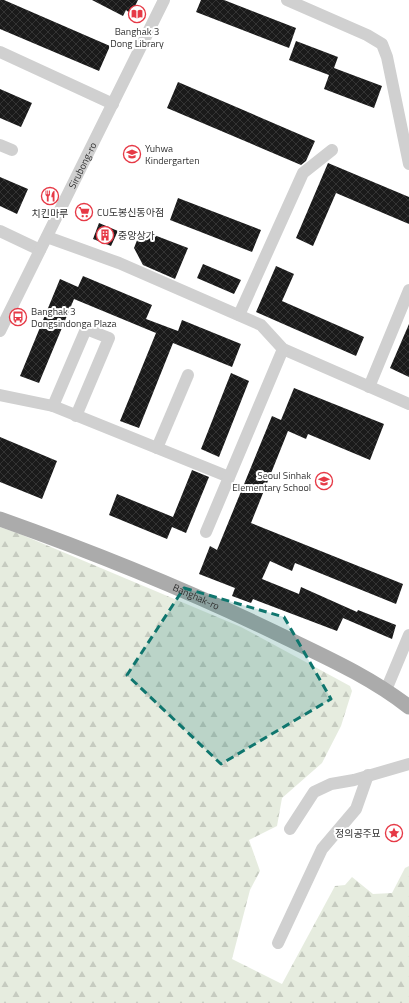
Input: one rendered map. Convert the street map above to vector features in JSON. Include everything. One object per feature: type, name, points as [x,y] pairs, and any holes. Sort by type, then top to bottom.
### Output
[{"type":"main road","name":"Banghak-ro","points":[[0,519],[99,556],[179,589],[355,671],[386,690],[409,707]]},
{"type":"street","name":"Sirubong-ro","points":[[0,331],[164,0]]},
{"type":"street","points":[[287,0],[367,34],[382,44],[387,57],[409,164]]},
{"type":"street","points":[[0,52],[113,104]]},
{"type":"street","points":[[0,145],[12,150]]},
{"type":"street","points":[[239,316],[304,173],[332,150]]},
{"type":"street","points":[[0,231],[40,250]]},
{"type":"street","points":[[47,237],[119,263],[261,325],[283,349],[409,404]]},
{"type":"street","points":[[369,386],[409,290]]},
{"type":"street","points":[[53,406],[86,329],[108,338],[76,416]]},
{"type":"street","points":[[206,532],[283,349]]},
{"type":"street","points":[[157,448],[188,374]]},
{"type":"street","points":[[0,395],[53,406],[229,477]]},
{"type":"street","points":[[386,690],[409,635]]},
{"type":"street","points":[[290,829],[314,792],[331,784],[409,764]]},
{"type":"street","points":[[278,943],[322,849],[356,809],[368,775]]},
{"type":"highlighted area","points":[[184,588],[284,617],[331,699],[221,764],[127,675]]},
{"type":"green space","points":[[0,527],[241,627],[350,686],[352,691],[341,726],[322,763],[282,798],[277,826],[249,840],[260,871],[250,890],[232,959],[282,984],[335,886],[345,885],[352,877],[373,894],[392,893],[405,868],[409,866],[409,1003],[0,1003]]},
{"type":"building","points":[[0,0],[4,0],[110,46],[99,71],[0,29]]},
{"type":"building","points":[[92,0],[138,0],[131,14],[126,10],[123,16]]},
{"type":"building","points":[[201,0],[224,0],[296,28],[289,48],[196,12]]},
{"type":"building","points":[[296,41],[338,57],[334,68],[382,86],[374,108],[324,89],[329,75],[289,60]]},
{"type":"building","points":[[178,82],[315,141],[306,161],[301,165],[167,108]]},
{"type":"building","points":[[0,89],[32,103],[21,127],[0,118]]},
{"type":"building","points":[[328,163],[409,197],[409,224],[336,193],[313,246],[296,238]]},
{"type":"building","points":[[0,177],[28,189],[17,214],[0,206]]},
{"type":"building","points":[[178,198],[261,230],[252,252],[170,220]]},
{"type":"building","name":"중앙상가","points":[[99,223],[118,231],[111,246],[93,239]]},
{"type":"building","points":[[141,230],[188,248],[175,279],[143,265],[134,248]]},
{"type":"building","points":[[203,264],[241,280],[234,294],[197,278]]},
{"type":"building","points":[[276,266],[294,274],[282,301],[364,337],[356,356],[256,312]]},
{"type":"building","points":[[83,276],[152,305],[146,319],[178,331],[182,320],[241,344],[232,367],[173,343],[139,428],[120,421],[156,333],[74,299],[39,383],[20,376],[60,279],[78,287]]},
{"type":"building","points":[[409,324],[409,377],[390,368]]},
{"type":"building","points":[[231,373],[249,381],[219,457],[201,449]]},
{"type":"building","points":[[294,388],[384,424],[370,460],[308,434],[306,439],[288,431],[251,523],[403,584],[396,604],[295,563],[292,571],[270,561],[262,579],[299,594],[301,587],[357,612],[358,610],[396,625],[392,639],[343,618],[337,631],[253,599],[251,603],[232,596],[235,588],[199,574],[210,546],[217,550],[272,416],[281,420]]},
{"type":"building","points":[[0,437],[57,461],[42,499],[0,482]]},
{"type":"building","points":[[192,470],[209,477],[186,533],[172,527],[167,539],[109,515],[117,494],[173,517]]},
{"type":"place","name":"Banghak 3 Dong Library","points":[[137,14]]},
{"type":"place","name":"Yuhwa Kindergarten","points":[[132,154]]},
{"type":"place","name":"치킨마루","points":[[50,196]]},
{"type":"place","name":"CU도봉신동아점","points":[[84,212]]},
{"type":"place","name":"중앙상가","points":[[105,235]]},
{"type":"place","name":"Banghak 3 Dongsindonga Plaza","points":[[18,317]]},
{"type":"place","name":"Seoul Sinhak Elementary School","points":[[324,481]]},
{"type":"place","name":"정의공주묘","points":[[394,833]]}]
